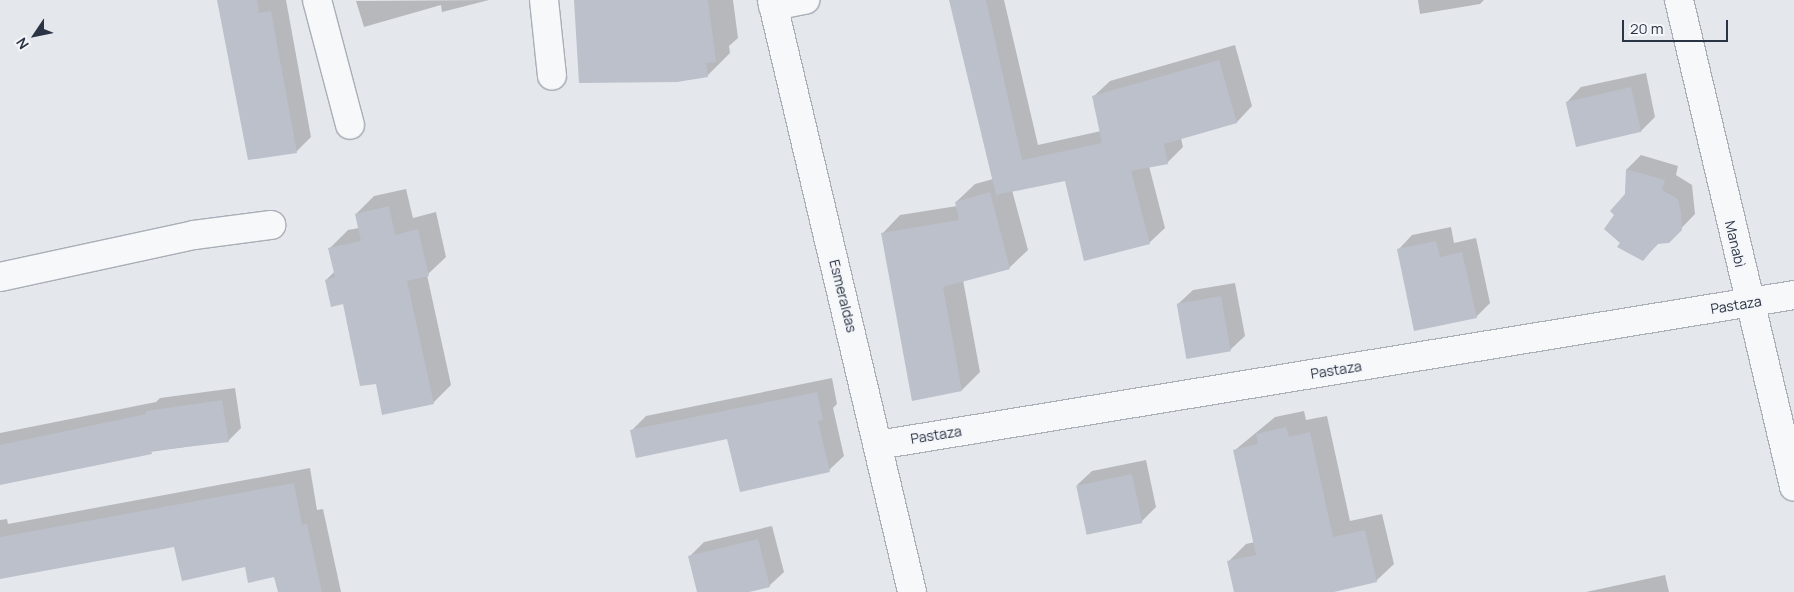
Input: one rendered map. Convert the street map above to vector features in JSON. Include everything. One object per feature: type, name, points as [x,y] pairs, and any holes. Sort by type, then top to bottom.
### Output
[{"type":"street","points":[[317,0],[350,125]]},
{"type":"street","points":[[544,0],[552,76]]},
{"type":"street","points":[[772,3],[805,0]]},
{"type":"street","name":"Manabì","points":[[1679,0],[1749,303],[1794,487]]},
{"type":"street","name":"Esmeraldas","points":[[772,3],[912,592]]},
{"type":"street","points":[[0,277],[194,235],[271,225]]},
{"type":"street","name":"Pastaza","points":[[878,445],[1794,295]]},
{"type":"building","points":[[217,0],[257,0],[259,13],[271,11],[297,153],[248,160]]},
{"type":"building","points":[[574,0],[708,0],[716,62],[706,63],[708,77],[677,82],[579,83]]},
{"type":"building","points":[[949,0],[986,0],[1022,160],[1102,143],[1092,96],[1219,60],[1237,123],[1164,144],[1168,164],[1131,171],[1150,244],[1084,261],[1065,181],[996,195]]},
{"type":"building","points":[[1631,87],[1641,132],[1576,147],[1566,102]]},
{"type":"building","points":[[1626,169],[1665,180],[1662,190],[1678,199],[1681,213],[1682,230],[1669,243],[1657,244],[1643,261],[1617,247],[1620,243],[1604,229],[1614,215],[1610,211],[1625,194]]},
{"type":"building","points":[[990,192],[1010,269],[943,287],[962,391],[912,401],[881,233],[959,220],[955,202]]},
{"type":"building","points":[[389,206],[395,235],[418,229],[429,276],[407,281],[434,404],[382,415],[376,384],[360,386],[343,304],[331,307],[325,280],[335,277],[328,248],[361,241],[355,214]]},
{"type":"building","points":[[1436,241],[1440,257],[1462,252],[1477,318],[1414,331],[1397,249]]},
{"type":"building","points":[[1221,296],[1231,351],[1186,359],[1177,304]]},
{"type":"building","points":[[817,392],[823,420],[818,421],[830,472],[740,492],[727,439],[636,458],[630,430]]},
{"type":"building","points":[[222,400],[229,442],[151,451],[152,454],[0,485],[0,445],[146,414],[146,411]]},
{"type":"building","points":[[1286,427],[1289,437],[1310,432],[1333,537],[1365,530],[1377,582],[1334,592],[1234,592],[1227,561],[1256,555],[1233,450],[1258,444],[1256,434]]},
{"type":"building","points":[[1132,474],[1142,523],[1087,535],[1076,486]]},
{"type":"building","points":[[294,483],[302,525],[307,524],[322,592],[278,592],[274,577],[248,583],[245,567],[182,581],[174,547],[0,579],[0,537]]},
{"type":"building","points":[[758,539],[770,587],[749,592],[697,592],[688,556]]}]
